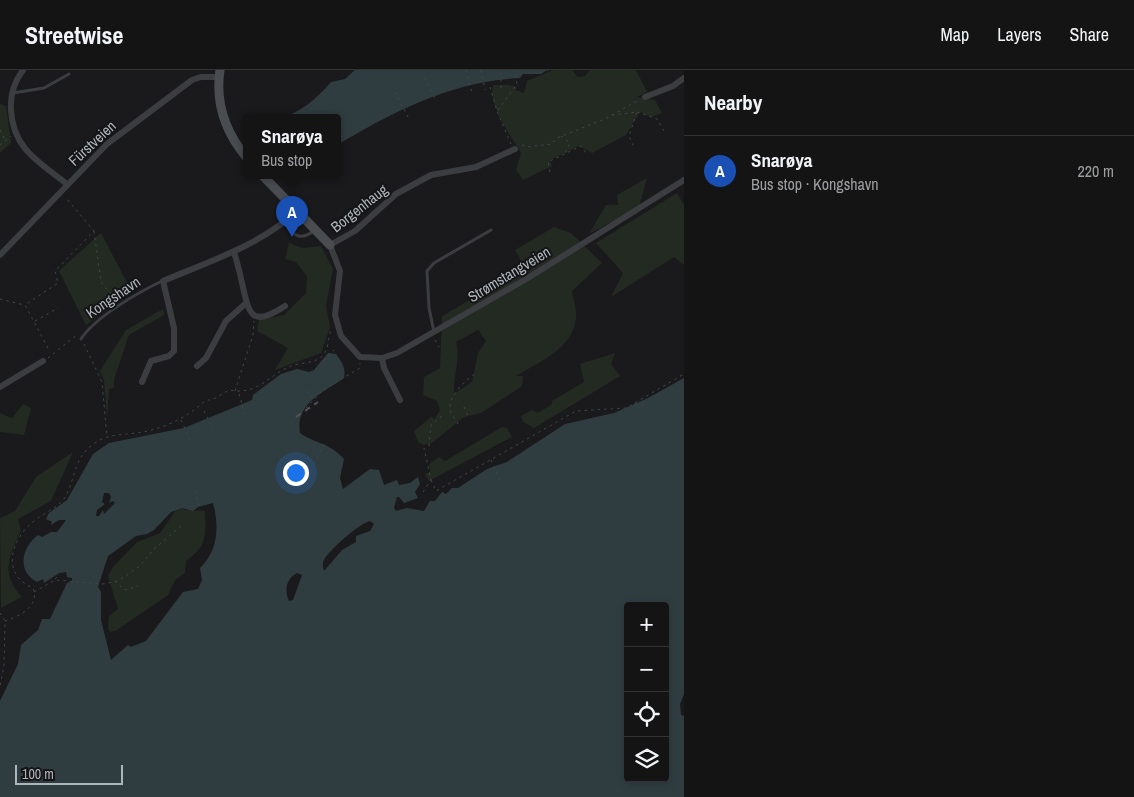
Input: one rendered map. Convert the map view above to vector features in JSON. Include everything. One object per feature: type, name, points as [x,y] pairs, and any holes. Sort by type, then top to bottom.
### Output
[{"type":"street","points":[[23,70],[16,80],[12,93],[14,132],[25,148],[67,184]]},
{"type":"street","points":[[219,73],[219,101],[223,118],[229,133],[243,152]]},
{"type":"street","name":"Fürstveien","points":[[0,255],[107,144],[192,80],[201,76],[219,73]]},
{"type":"street","points":[[645,97],[672,86],[684,78]]},
{"type":"street","name":"Borgenhaug","points":[[330,245],[355,231],[396,194],[431,174],[476,167],[514,149]]},
{"type":"street","points":[[266,179],[330,245],[340,271],[336,301],[337,324],[346,344],[360,357],[382,358],[384,368],[400,400]]},
{"type":"street","name":"Strømstangveien","points":[[382,358],[398,353],[528,278],[684,180]]},
{"type":"street","name":"Kongshavn","points":[[142,382],[151,361],[170,356],[174,351],[174,328],[163,281],[234,252],[285,222],[298,211]]},
{"type":"street","points":[[234,252],[246,304],[254,316],[265,315],[285,306]]},
{"type":"street","points":[[197,366],[206,358],[226,320],[246,304]]},
{"type":"street","points":[[0,386],[43,361]]},
{"type":"lane","points":[[12,93],[44,88],[69,74]]},
{"type":"lane","points":[[285,222],[292,233],[297,236],[308,235],[316,229]]},
{"type":"lane","points":[[433,332],[429,308],[427,271],[434,263],[492,230]]},
{"type":"lane","name":"Kongshavn","points":[[81,338],[86,331],[125,301],[163,281]]},
{"type":"path","points":[[466,70],[472,93]]},
{"type":"path","points":[[480,70],[485,90]]},
{"type":"path","points":[[501,70],[501,88]]},
{"type":"path","points":[[497,111],[517,84],[516,70]]},
{"type":"path","points":[[425,78],[435,98]]},
{"type":"path","points":[[490,87],[497,111],[514,149],[521,145],[527,147],[551,144],[561,136],[573,133],[611,116],[645,97]]},
{"type":"path","points":[[395,92],[408,117]]},
{"type":"path","points":[[611,116],[637,112],[657,119],[664,131],[667,130]]},
{"type":"path","points":[[633,145],[629,136],[637,112]]},
{"type":"path","points":[[0,130],[5,140]]},
{"type":"path","points":[[0,145],[14,132]]},
{"type":"path","points":[[561,136],[570,143],[565,154]]},
{"type":"path","points":[[550,172],[548,162],[581,146],[586,153]]},
{"type":"path","points":[[60,192],[94,231],[101,282],[109,292],[125,301]]},
{"type":"path","points":[[0,299],[25,305],[59,282],[55,271],[94,231]]},
{"type":"path","points":[[25,305],[48,348]]},
{"type":"path","points":[[34,322],[58,308]]},
{"type":"path","points":[[235,391],[253,335],[254,316]]},
{"type":"path","points":[[5,621],[14,618],[31,607],[35,600],[32,588],[20,580],[12,570],[11,559],[16,543],[30,525],[62,501],[84,453],[96,442],[107,437],[143,432],[180,420],[206,400],[212,400],[229,390],[240,392],[263,385],[276,372],[299,362],[320,358],[325,354],[330,330],[337,324]]},
{"type":"path","points":[[43,361],[78,333],[86,331]]},
{"type":"path","points":[[433,332],[439,347]]},
{"type":"path","points":[[81,338],[102,382],[107,437]]},
{"type":"path","points":[[315,370],[334,350]]},
{"type":"path","points":[[306,408],[323,390],[360,368],[360,357]]},
{"type":"path","points":[[458,424],[450,410],[450,400],[468,378],[475,374]]},
{"type":"path","points":[[424,448],[431,480],[436,491],[576,411],[626,408],[684,374]]},
{"type":"path","points":[[306,391],[315,401]]},
{"type":"path","points":[[239,394],[245,414]]},
{"type":"path","points":[[635,402],[638,408]]},
{"type":"path","points":[[464,408],[468,416]]},
{"type":"path","points":[[204,410],[213,429]]},
{"type":"path","points":[[430,446],[428,436],[431,425],[442,416]]},
{"type":"path","points":[[180,420],[190,440]]},
{"type":"path","points":[[314,464],[325,442]]},
{"type":"path","points":[[491,460],[501,482]]},
{"type":"path","points":[[423,492],[431,480]]},
{"type":"path","points":[[195,491],[200,510]]},
{"type":"path","points":[[55,580],[102,584],[115,581],[140,566],[153,550],[182,524]]},
{"type":"path","points":[[34,592],[55,580],[60,574]]},
{"type":"path","points":[[115,581],[124,590],[138,586]]},
{"type":"path","points":[[0,613],[5,621],[4,666],[0,686]]},
{"type":"shaded area","points":[[355,70],[547,70],[541,74],[523,74],[520,78],[495,80],[471,85],[425,100],[380,121],[341,143],[341,114],[291,114],[303,108],[331,82],[345,79]]},
{"type":"shaded area","points":[[553,70],[572,70],[578,77],[585,76],[590,70],[636,70],[647,92],[637,97],[655,100],[662,113],[651,117],[640,112],[626,135],[592,153],[579,146],[550,160],[552,166],[523,180],[516,170],[521,153],[497,112],[492,94],[493,85],[517,87],[516,90],[524,93],[527,81]]},
{"type":"shaded area","points":[[0,104],[6,106],[11,143],[0,153]]},
{"type":"shaded area","points":[[647,178],[639,207],[589,234],[606,205],[618,205],[617,195]]},
{"type":"shaded area","points":[[677,193],[684,205],[684,265],[674,257],[611,297],[623,273],[596,243]]},
{"type":"shaded area","points":[[554,227],[571,233],[602,263],[572,291],[576,318],[574,329],[562,346],[544,360],[516,376],[523,376],[522,386],[481,413],[464,417],[432,443],[424,445],[418,442],[414,431],[431,417],[435,419],[440,410],[437,401],[423,395],[424,377],[440,368],[442,316],[525,268],[515,250]],"holes":[[[478,330],[486,341],[478,353],[472,382],[454,394],[458,355],[456,342]]]},
{"type":"shaded area","points":[[101,233],[132,292],[86,325],[59,271]]},
{"type":"shaded area","points":[[289,243],[302,248],[321,246],[333,269],[326,306],[330,327],[321,353],[275,370],[288,348],[257,331],[259,320],[284,315],[306,293],[307,276],[296,262],[285,259]]},
{"type":"shaded area","points":[[163,309],[164,315],[129,335],[114,379],[114,388],[109,389],[107,418],[104,380],[100,371],[126,330]]},
{"type":"shaded area","points":[[328,353],[336,354],[343,365],[344,378],[306,406],[300,423],[300,433],[333,449],[344,459],[340,478],[343,489],[370,469],[379,470],[384,485],[397,480],[399,485],[410,483],[418,477],[420,484],[415,492],[418,498],[404,503],[397,497],[394,508],[396,511],[407,508],[424,511],[430,501],[435,501],[442,492],[446,494],[452,488],[458,488],[487,469],[507,462],[565,424],[614,413],[648,398],[684,378],[684,694],[680,704],[681,715],[684,716],[684,797],[0,797],[0,701],[18,664],[21,645],[38,630],[42,619],[50,619],[67,583],[72,581],[72,578],[67,577],[66,572],[59,573],[44,583],[43,579],[37,582],[26,572],[24,559],[28,546],[38,535],[42,537],[51,532],[57,532],[66,520],[59,520],[51,525],[52,522],[46,519],[49,513],[67,500],[93,454],[109,443],[184,428],[252,400],[253,395],[281,374],[297,369],[309,372],[314,370]],"holes":[[[104,493],[109,493],[111,497],[109,503],[113,501],[115,503],[104,514],[103,510],[99,516],[96,516],[97,510],[105,504],[102,502]],[[213,503],[217,529],[216,537],[211,553],[200,568],[202,580],[198,589],[183,592],[146,641],[131,647],[128,645],[111,660],[101,620],[101,592],[98,587],[108,556],[136,536],[147,534],[154,530],[171,512],[182,508],[193,511],[198,507]],[[370,521],[374,524],[370,531],[356,536],[356,542],[342,550],[324,571],[323,563],[331,550],[359,527]],[[297,573],[302,575],[293,600],[289,601],[286,589],[293,575]]]},
{"type":"shaded area","points":[[615,353],[611,364],[620,376],[534,428],[523,422],[521,416],[532,410],[538,413],[552,404],[552,401],[584,382],[580,364]]},
{"type":"shaded area","points":[[23,404],[31,408],[24,435],[0,432],[0,413],[12,418]]},
{"type":"shaded area","points":[[502,427],[507,428],[512,437],[429,481],[425,474],[430,472],[429,464],[439,457],[445,461]]},
{"type":"shaded area","points":[[73,452],[51,501],[18,519],[21,531],[10,557],[9,573],[15,589],[22,597],[1,608],[0,518],[15,511],[36,477]]},
{"type":"shaded area","points":[[182,508],[185,510],[205,511],[205,534],[202,545],[186,561],[185,573],[175,580],[168,595],[117,630],[110,632],[108,629],[109,616],[118,609],[108,576],[113,567],[137,542],[160,533],[176,510]]},
{"type":"railway","points":[[296,417],[318,402]]},
{"type":"place","name":"Snarøya","points":[[292,237]]}]
